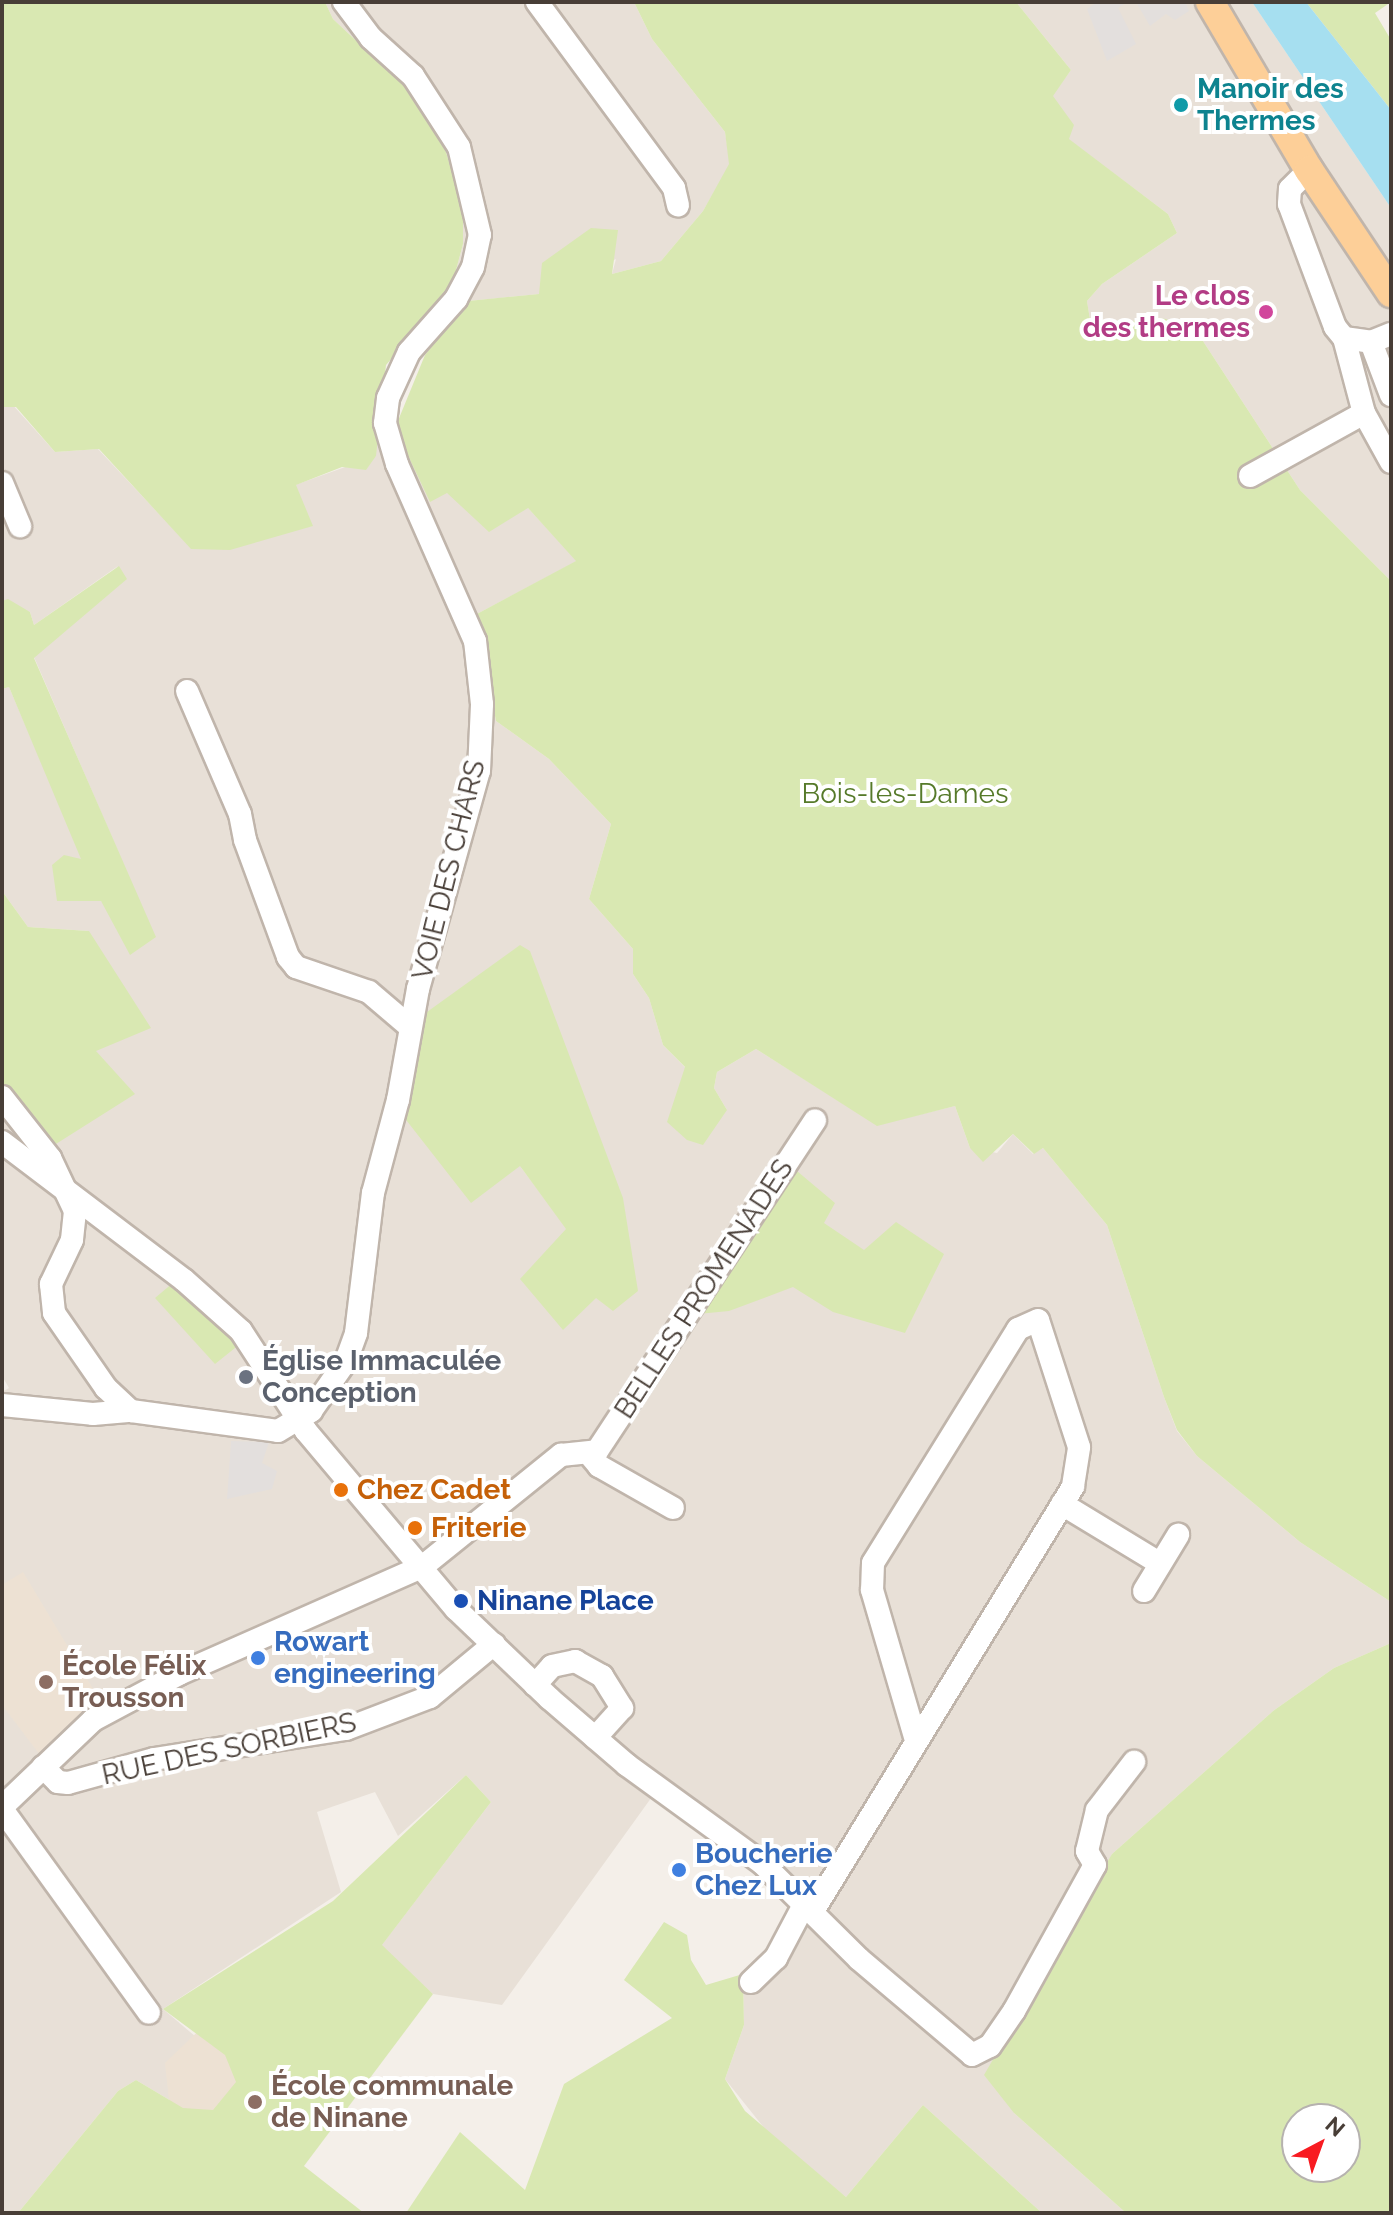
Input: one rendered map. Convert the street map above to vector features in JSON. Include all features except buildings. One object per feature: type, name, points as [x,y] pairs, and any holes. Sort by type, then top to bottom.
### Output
[{"type":"main road","points":[[1210,2],[1309,170],[1391,293]]},
{"type":"main road","points":[[1309,170],[1328,231],[1391,311]]},
{"type":"street","name":"VOIE DES CHARS","points":[[299,1420],[346,1361],[356,1333],[365,1238],[410,1027],[479,771],[482,704],[475,641],[397,464],[385,423],[388,398],[409,352],[456,299],[473,267],[480,235],[459,147],[413,76],[371,38],[344,2]]},
{"type":"street","points":[[537,2],[674,188],[678,206]]},
{"type":"street","points":[[1309,170],[1290,189],[1289,204],[1335,327],[1344,338],[1364,413],[1391,462]]},
{"type":"street","points":[[1344,338],[1381,338],[1391,395]]},
{"type":"street","points":[[1250,476],[1364,413]]},
{"type":"street","points":[[4,492],[20,526]]},
{"type":"street","points":[[187,691],[240,814],[245,840],[288,957],[296,967],[369,992],[410,1027]]},
{"type":"street","points":[[2,1097],[69,1192],[76,1220],[72,1240],[51,1284],[54,1313],[101,1381],[131,1411]]},
{"type":"street","name":"BELLES PROMENADES","points":[[589,1454],[597,1451],[815,1120]]},
{"type":"street","points":[[2,1142],[33,1171],[69,1192],[117,1228],[241,1331],[299,1420],[422,1567],[535,1685],[595,1738],[762,1863],[901,1997],[972,2055],[990,2046],[1014,2011],[1095,1865],[1087,1851],[1097,1810],[1134,1762]]},
{"type":"street","points":[[72,1240],[102,1228],[117,1228]]},
{"type":"street","points":[[751,1982],[776,1958],[809,1907],[916,1740],[1062,1504],[1080,1469],[1079,1447],[1046,1336],[1033,1319],[1018,1329],[870,1573],[916,1740]]},
{"type":"street","points":[[93,1414],[105,1396],[101,1381]]},
{"type":"street","points":[[2,1405],[93,1414],[131,1411],[278,1431],[299,1420]]},
{"type":"street","points":[[149,2013],[2,1808],[43,1767],[93,1720],[179,1674],[422,1567],[561,1455],[589,1454],[599,1466],[673,1508]]},
{"type":"street","points":[[1062,1504],[1159,1563]]},
{"type":"street","points":[[1144,1591],[1178,1535]]},
{"type":"street","name":"RUE DES SORBIERS","points":[[43,1767],[58,1782],[68,1783],[154,1759],[346,1729],[430,1697],[494,1644]]},
{"type":"street","points":[[535,1685],[552,1666],[575,1661],[602,1676],[622,1708],[595,1738]]},
{"type":"shaded area","points":[[325,2],[634,2],[652,39],[725,132],[730,164],[703,211],[661,261],[612,274],[616,259],[540,294],[468,301],[451,289],[463,244],[411,92],[333,19]]},
{"type":"shaded area","points":[[1016,2],[1252,2],[1391,208],[1391,581],[1300,490],[1201,338],[1145,316],[1093,339],[1087,301],[1102,284],[1177,233],[1168,214],[1068,139],[1052,96],[1071,70]]},
{"type":"shaded area","points":[[1097,2],[1127,2],[1118,8],[1136,44],[1107,61],[1087,9]]},
{"type":"shaded area","points":[[1136,2],[1185,2],[1189,11],[1175,20],[1166,14],[1150,26]]},
{"type":"shaded area","points":[[11,403],[55,452],[98,449],[192,549],[312,526],[295,485],[376,456],[375,435],[395,428],[447,493],[528,508],[577,561],[475,615],[496,721],[549,759],[611,824],[589,899],[633,949],[633,974],[649,998],[663,1045],[727,1110],[714,1088],[717,1072],[756,1049],[877,1125],[955,1106],[970,1148],[997,1153],[1013,1134],[1033,1154],[1043,1148],[1107,1225],[1177,1431],[1197,1456],[1300,1542],[1391,1602],[1391,1643],[1334,1668],[1273,1711],[1112,1854],[1014,2113],[1126,2213],[1042,2213],[923,2105],[846,2197],[769,2134],[725,2079],[744,2025],[743,1974],[762,1967],[792,1919],[787,1900],[775,1884],[654,1794],[502,2005],[433,1994],[381,1946],[491,1802],[466,1775],[398,1836],[375,1792],[317,1812],[341,1892],[163,2009],[196,2037],[183,2108],[136,2080],[118,2091],[18,2213],[2,2213],[2,1392],[9,1388],[2,1376],[2,1100],[48,1149],[95,1051],[89,931],[28,927],[2,891],[2,689],[9,687],[101,901],[155,937],[34,657],[118,566],[34,625],[30,612],[2,601],[2,407]],"holes":[[[520,1166],[638,1291],[596,1297],[567,1229]]]},
{"type":"shaded area","points":[[231,1441],[269,1442],[262,1463],[277,1471],[272,1489],[227,1499]]},
{"type":"shaded area","name":"École Félix Trousson","points":[[23,1572],[101,1702],[40,1755],[2,1705],[2,1585]]},
{"type":"shaded area","name":"École communale de Ninane","points":[[214,2016],[354,2054],[255,2213],[171,2117],[165,2063]]},
{"type":"green space","points":[[2,2],[325,2],[333,19],[411,92],[446,152],[463,211],[463,244],[451,289],[386,365],[376,456],[366,470],[342,467],[296,485],[313,526],[230,550],[191,549],[99,449],[55,452],[16,407],[2,407]]},
{"type":"green space","name":"Bois-les-Dames","points":[[634,2],[1016,2],[1071,70],[1053,96],[1074,125],[1069,139],[1168,214],[1177,233],[1102,284],[1087,301],[1093,338],[1145,316],[1166,319],[1201,338],[1300,490],[1391,581],[1391,1602],[1300,1542],[1197,1456],[1177,1430],[1107,1225],[1043,1148],[1034,1154],[1013,1134],[983,1162],[970,1148],[955,1106],[877,1126],[756,1049],[717,1072],[714,1088],[727,1110],[703,1145],[687,1140],[667,1122],[685,1067],[663,1045],[649,998],[633,974],[633,949],[589,899],[611,824],[549,759],[496,721],[475,615],[576,561],[528,508],[489,532],[447,493],[430,502],[395,428],[425,355],[468,301],[539,294],[542,263],[591,228],[618,230],[612,274],[661,261],[703,211],[729,164],[725,132],[652,39]]},
{"type":"green space","points":[[1306,2],[1391,2],[1375,13],[1391,40],[1391,110]]},
{"type":"green space","points":[[119,566],[127,579],[34,658],[156,937],[130,955],[101,901],[57,901],[52,865],[64,855],[81,859],[9,687],[2,689],[2,601],[8,599],[30,612],[34,625]]},
{"type":"green space","points":[[2,891],[28,927],[89,931],[151,1028],[96,1051],[135,1094],[48,1149],[2,1085]]},
{"type":"green space","points":[[520,945],[530,951],[623,1198],[638,1291],[613,1311],[596,1298],[563,1330],[520,1279],[566,1229],[520,1166],[471,1203],[403,1116],[420,1017]]},
{"type":"green space","points":[[791,1166],[835,1203],[824,1223],[864,1250],[896,1222],[944,1254],[905,1333],[833,1312],[793,1287],[729,1311],[698,1314]]},
{"type":"green space","points":[[174,1282],[240,1344],[215,1364],[155,1298]]},
{"type":"green space","points":[[1391,1643],[1391,2213],[1126,2213],[1014,2113],[984,2075],[1112,1854],[1273,1711],[1334,1668]]},
{"type":"green space","points":[[466,1775],[491,1802],[382,1945],[433,1994],[304,2166],[364,2213],[18,2213],[118,2091],[136,2080],[183,2108],[213,2110],[236,2082],[225,2055],[163,2009],[333,1901]]},
{"type":"green space","points":[[664,1922],[687,1935],[691,1960],[706,1985],[743,1974],[744,2025],[725,2079],[745,2111],[846,2197],[923,2105],[1042,2213],[406,2213],[460,2132],[525,2190],[564,2084],[672,2018],[624,1980]]},
{"type":"water","points":[[1252,2],[1306,2],[1391,110],[1391,208]]},
{"type":"place","name":"Manoir des Thermes","points":[[1181,105]]},
{"type":"place","name":"Le clos des thermes","points":[[1266,312]]},
{"type":"place","name":"Église Immaculée Conception","points":[[246,1377]]},
{"type":"place","name":"Chez Cadet","points":[[341,1490]]},
{"type":"place","name":"Friterie","points":[[415,1528]]},
{"type":"place","name":"Ninane Place","points":[[461,1601]]},
{"type":"place","name":"Rowart engineering","points":[[258,1658]]},
{"type":"place","name":"École Félix Trousson","points":[[46,1682]]},
{"type":"place","name":"Boucherie Chez Lux","points":[[679,1870]]},
{"type":"place","name":"École communale de Ninane","points":[[255,2102]]}]
